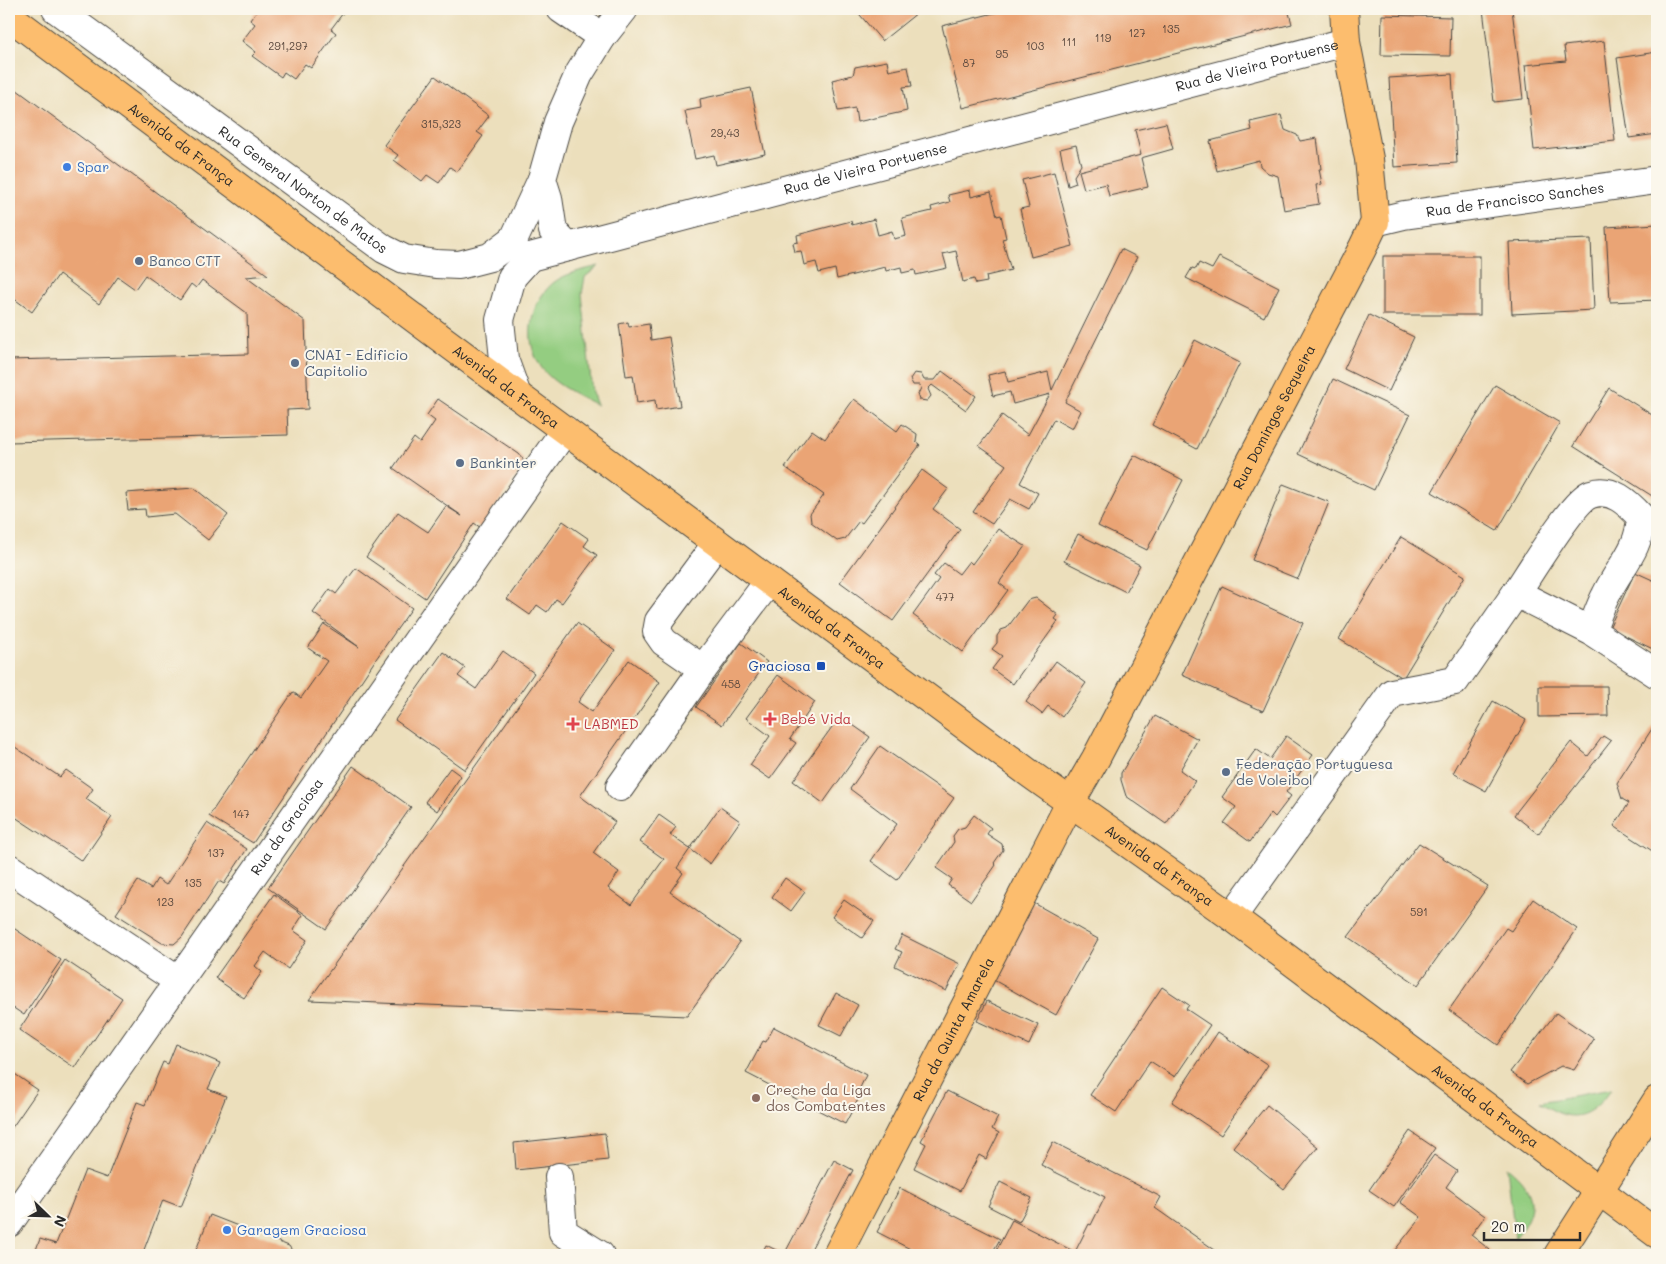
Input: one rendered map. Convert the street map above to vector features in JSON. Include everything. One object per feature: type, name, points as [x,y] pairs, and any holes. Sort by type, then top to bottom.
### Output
[{"type":"main road","name":"Rua Domingos Sequeira","points":[[1070,803],[1119,715],[1362,250],[1374,222],[1369,159],[1346,42],[1344,9]]},
{"type":"main road","name":"Avenida da França","points":[[9,16],[517,396],[1070,803],[1232,917],[1657,1234]]},
{"type":"main road","name":"Rua da Quinta Amarela","points":[[837,1255],[1070,803]]},
{"type":"main road","points":[[1558,1255],[1657,1100]]},
{"type":"street","name":"Rua General Norton de Matos","points":[[56,9],[384,249],[404,259],[459,265],[490,256],[514,239],[542,179],[558,122],[579,74],[602,37],[624,9]]},
{"type":"street","points":[[561,9],[602,37]]},
{"type":"street","name":"Rua de Vieira Portuense","points":[[517,396],[504,359],[500,320],[512,276],[530,257],[1346,42]]},
{"type":"street","points":[[542,179],[548,198],[552,231],[568,248]]},
{"type":"street","name":"Rua de Francisco Sanches","points":[[1374,222],[1404,214],[1657,180]]},
{"type":"street","name":"Rua da Graciosa","points":[[9,1222],[177,980],[565,430]]},
{"type":"street","points":[[1232,917],[1392,692],[1456,681],[1576,505],[1590,494],[1606,493],[1626,500],[1641,517],[1641,534],[1630,556],[1606,594],[1591,631]]},
{"type":"street","points":[[703,669],[664,642],[658,632],[659,621],[717,543]]},
{"type":"street","points":[[620,787],[703,669],[769,581]]},
{"type":"street","points":[[1516,592],[1591,631],[1657,674]]},
{"type":"street","points":[[9,868],[177,980]]},
{"type":"street","points":[[559,1177],[564,1232],[600,1255]]},
{"type":"green space","points":[[599,266],[585,277],[582,294],[592,392],[597,405],[561,386],[542,368],[535,356],[531,330],[532,317],[537,304],[553,283],[569,274]]},
{"type":"green space","points":[[1611,1089],[1595,1107],[1579,1115],[1561,1114],[1540,1102]]},
{"type":"green space","points":[[1507,1167],[1524,1184],[1531,1200],[1528,1218],[1515,1238]]},
{"type":"building","points":[[258,9],[346,9],[331,29],[336,33],[311,68],[305,64],[294,79],[284,72],[281,77],[252,56],[256,52],[242,41],[255,24],[250,20]]},
{"type":"building","points":[[855,9],[922,9],[882,41]]},
{"type":"building","points":[[1010,9],[1288,9],[1292,24],[963,108],[942,26]]},
{"type":"building","points":[[1483,9],[1512,9],[1523,99],[1494,102]]},
{"type":"building","points":[[1382,15],[1451,17],[1450,56],[1381,55]]},
{"type":"building","points":[[1604,41],[1615,141],[1534,150],[1525,65],[1566,61],[1564,46]]},
{"type":"building","points":[[1657,52],[1657,134],[1629,138],[1617,58]]},
{"type":"building","points":[[887,61],[889,71],[908,67],[912,86],[903,87],[907,111],[857,122],[855,108],[838,111],[832,80],[853,75],[855,67]]},
{"type":"building","points":[[1452,74],[1457,163],[1394,167],[1389,78]]},
{"type":"building","points":[[435,76],[489,116],[477,132],[483,136],[457,172],[450,167],[439,183],[427,175],[422,181],[394,160],[398,155],[384,145]]},
{"type":"building","points":[[9,84],[268,275],[246,277],[305,321],[308,409],[287,410],[288,435],[9,442],[9,360],[248,354],[247,313],[202,280],[196,288],[191,284],[180,300],[145,275],[135,289],[118,277],[99,304],[59,274],[32,312],[9,295]]},
{"type":"building","points":[[751,88],[765,154],[716,165],[714,155],[695,159],[685,111],[701,108],[700,99]]},
{"type":"building","points":[[1281,115],[1285,130],[1297,135],[1300,141],[1317,138],[1322,184],[1316,185],[1319,204],[1284,210],[1278,176],[1268,173],[1260,166],[1259,160],[1217,171],[1210,141],[1252,130],[1250,122]]},
{"type":"building","points":[[1166,123],[1173,149],[1141,158],[1148,187],[1109,196],[1106,184],[1084,189],[1079,171],[1141,155],[1135,130]]},
{"type":"building","points":[[1076,145],[1081,165],[1074,176],[1076,183],[1068,186],[1060,149]]},
{"type":"building","points":[[1054,172],[1073,246],[1031,257],[1020,209],[1029,207],[1022,180]]},
{"type":"building","points":[[970,190],[971,197],[991,192],[997,216],[1001,215],[1006,238],[1002,239],[1011,270],[986,276],[987,282],[976,284],[974,279],[963,282],[956,251],[943,254],[947,268],[916,275],[915,270],[902,273],[901,267],[886,271],[885,267],[837,279],[835,269],[819,273],[816,262],[804,265],[801,251],[795,252],[793,243],[798,242],[797,235],[851,221],[852,225],[874,219],[878,235],[892,231],[894,239],[906,236],[902,218],[932,211],[931,207],[950,202],[948,195]]},
{"type":"building","points":[[1657,224],[1657,300],[1610,302],[1606,227]]},
{"type":"building","points":[[1591,239],[1594,310],[1512,314],[1509,242]]},
{"type":"building","points":[[1121,249],[1137,257],[1065,402],[1081,411],[1072,429],[1054,419],[1020,483],[1038,493],[1029,509],[1010,499],[992,524],[973,512],[1006,465],[979,446],[1002,415],[1028,435],[1050,394],[1013,404],[1010,392],[993,396],[988,375],[1005,371],[1008,382],[1048,372],[1052,390]]},
{"type":"building","points":[[1383,256],[1480,256],[1480,315],[1383,315]]},
{"type":"building","points":[[1219,257],[1279,287],[1264,317],[1186,278],[1192,268],[1196,269],[1199,263],[1212,269]]},
{"type":"building","points":[[1369,315],[1414,337],[1389,391],[1344,369]]},
{"type":"building","points":[[628,322],[629,327],[649,324],[651,340],[669,337],[680,406],[656,410],[655,400],[637,403],[633,375],[626,376],[619,324]]},
{"type":"building","points":[[1195,340],[1240,363],[1197,449],[1152,425]]},
{"type":"building","points":[[942,371],[976,396],[966,410],[932,385],[928,389],[931,396],[927,401],[920,400],[918,394],[921,388],[920,385],[913,385],[910,379],[914,373],[921,374],[924,380],[935,380]]},
{"type":"building","points":[[1333,379],[1410,415],[1374,490],[1298,454]]},
{"type":"building","points":[[1495,385],[1560,423],[1497,531],[1432,492]]},
{"type":"building","points":[[1609,388],[1657,418],[1657,499],[1573,446]]},
{"type":"building","name":"Bankinter","points":[[438,399],[519,454],[523,459],[523,466],[481,528],[474,523],[425,598],[366,557],[398,512],[428,532],[446,506],[462,516],[393,468],[414,438],[420,443],[435,421],[427,415]]},
{"type":"building","points":[[854,399],[897,431],[902,424],[917,434],[916,442],[920,445],[862,523],[859,521],[845,539],[837,541],[811,522],[810,514],[824,495],[785,467],[812,430],[825,439]]},
{"type":"building","points":[[1134,455],[1183,480],[1147,550],[1098,526]]},
{"type":"building","points":[[922,470],[948,489],[933,509],[960,529],[893,621],[840,582]]},
{"type":"building","points":[[1283,484],[1329,502],[1298,579],[1252,560]]},
{"type":"building","points":[[194,488],[228,515],[208,540],[175,514],[146,517],[145,509],[128,510],[126,493]]},
{"type":"building","points":[[563,521],[589,539],[584,546],[597,555],[562,603],[556,599],[547,612],[537,605],[530,615],[507,599]]},
{"type":"building","points":[[998,529],[1025,546],[999,583],[1008,590],[963,652],[913,615],[939,579],[934,575],[944,563],[959,574],[969,561],[972,564]]},
{"type":"building","points":[[1078,534],[1140,565],[1126,592],[1064,561]]},
{"type":"building","points":[[1401,537],[1465,576],[1403,678],[1339,639]]},
{"type":"building","points":[[356,568],[412,608],[253,843],[209,816],[293,692],[301,698],[327,661],[308,648],[324,624],[359,647],[313,613],[330,589],[336,594]]},
{"type":"building","points":[[1635,572],[1657,582],[1657,651],[1609,628]]},
{"type":"building","points":[[1222,586],[1303,623],[1263,711],[1182,675]]},
{"type":"building","points":[[1036,598],[1058,615],[1055,619],[1058,621],[1013,684],[992,669],[1002,656],[992,649],[997,643],[997,636],[1001,630],[1007,628],[1028,600]]},
{"type":"building","points":[[577,623],[615,650],[578,702],[592,712],[629,660],[660,682],[580,796],[615,822],[593,853],[619,872],[608,888],[631,905],[664,859],[640,842],[659,815],[676,827],[670,835],[690,849],[677,868],[683,873],[670,892],[740,942],[687,1016],[309,1000]]},
{"type":"building","points":[[741,643],[767,662],[722,725],[696,707]]},
{"type":"building","points":[[503,651],[534,673],[465,770],[395,720],[443,652],[465,668],[458,676],[476,689]]},
{"type":"building","points":[[1056,661],[1086,683],[1062,717],[1048,706],[1042,714],[1026,702]]},
{"type":"building","points":[[778,675],[815,702],[790,739],[796,743],[770,779],[750,765],[770,736],[746,718]]},
{"type":"building","points":[[1539,686],[1607,686],[1608,716],[1539,717]]},
{"type":"building","points":[[1493,701],[1526,720],[1486,791],[1453,773]]},
{"type":"building","points":[[840,716],[870,737],[823,803],[793,781]]},
{"type":"building","points":[[1155,716],[1198,739],[1180,770],[1195,781],[1166,824],[1126,796],[1121,780],[1121,773]]},
{"type":"building","points":[[1657,721],[1657,854],[1614,826],[1629,803],[1622,799],[1617,783]]},
{"type":"building","points":[[1286,736],[1313,755],[1286,792],[1291,796],[1275,817],[1271,813],[1250,842],[1224,823],[1236,807],[1222,797],[1256,749],[1270,759]]},
{"type":"building","points":[[1603,736],[1611,741],[1538,834],[1514,815],[1571,742],[1588,756]]},
{"type":"building","points":[[9,743],[60,777],[66,770],[93,789],[86,799],[112,817],[82,861],[9,813]]},
{"type":"building","points":[[880,746],[954,798],[897,880],[871,861],[897,824],[850,789]]},
{"type":"building","points":[[353,766],[411,807],[326,929],[268,888]]},
{"type":"building","points":[[450,768],[461,776],[437,811],[425,802]]},
{"type":"building","points":[[720,807],[740,821],[710,864],[690,849]]},
{"type":"building","points":[[974,815],[991,828],[987,834],[1002,844],[1003,850],[994,863],[996,865],[971,901],[948,885],[952,879],[936,868],[954,842],[953,836],[958,829],[965,827]]},
{"type":"building","points":[[207,823],[247,849],[224,884],[219,881],[182,937],[174,944],[162,943],[116,914],[138,881],[151,889],[157,879],[166,885]]},
{"type":"building","points":[[1419,843],[1488,886],[1418,985],[1348,937]]},
{"type":"building","points":[[785,878],[805,892],[791,911],[772,897]]},
{"type":"building","points":[[274,894],[303,915],[293,930],[307,940],[288,969],[265,952],[255,966],[262,972],[244,998],[215,978]]},
{"type":"building","points":[[1533,899],[1577,929],[1498,1045],[1449,1010],[1506,928],[1511,931]]},
{"type":"building","points":[[844,900],[874,921],[862,938],[832,917]]},
{"type":"building","points":[[1032,902],[1098,939],[1056,1015],[990,978]]},
{"type":"building","points":[[9,925],[61,960],[24,1015],[9,1005]]},
{"type":"building","points":[[902,935],[960,964],[946,991],[895,966],[902,952],[895,949]]},
{"type":"building","points":[[65,960],[122,998],[75,1068],[19,1030]]},
{"type":"building","points":[[1162,987],[1189,1005],[1186,1009],[1210,1025],[1175,1077],[1150,1061],[1116,1112],[1090,1095]]},
{"type":"building","points":[[836,993],[858,1005],[841,1036],[819,1025]]},
{"type":"building","points":[[987,1001],[1038,1025],[1029,1045],[977,1021]]},
{"type":"building","points":[[1556,1013],[1594,1039],[1574,1070],[1561,1066],[1527,1084],[1510,1072]]},
{"type":"building","points":[[774,1027],[866,1075],[859,1090],[862,1092],[845,1124],[746,1073],[763,1041],[766,1042]]},
{"type":"building","points":[[1218,1032],[1268,1065],[1221,1135],[1172,1102]]},
{"type":"building","points":[[176,1044],[220,1063],[208,1089],[226,1096],[181,1207],[163,1200],[142,1255],[34,1255],[40,1239],[56,1244],[85,1170],[107,1178],[137,1102],[145,1105],[163,1062],[168,1064]]},
{"type":"building","points":[[9,1070],[38,1090],[9,1132]]},
{"type":"building","points":[[947,1091],[998,1117],[992,1129],[999,1133],[986,1159],[979,1155],[960,1191],[914,1168],[926,1144],[921,1141]]},
{"type":"building","points":[[1267,1105],[1318,1147],[1284,1189],[1233,1147]]},
{"type":"building","points":[[1410,1131],[1435,1148],[1394,1207],[1369,1190]]},
{"type":"building","points":[[605,1133],[608,1160],[516,1170],[514,1143]]},
{"type":"building","points":[[1053,1142],[1161,1197],[1155,1208],[1222,1255],[994,1255],[1012,1220],[1075,1252],[1089,1224],[1091,1225],[1105,1197],[1041,1165]]},
{"type":"building","points":[[1434,1155],[1457,1171],[1446,1187],[1485,1216],[1471,1235],[1490,1250],[1486,1255],[1391,1255],[1421,1217],[1400,1202]]},
{"type":"building","points":[[834,1160],[853,1170],[808,1255],[794,1255],[786,1251]]},
{"type":"building","points":[[1000,1182],[1032,1198],[1019,1222],[988,1206]]},
{"type":"building","points":[[900,1188],[1000,1239],[991,1255],[922,1255],[877,1232]]},
{"type":"building","name":"Garagem Graciosa","points":[[210,1215],[289,1246],[295,1255],[194,1255]]},
{"type":"building","points":[[766,1245],[786,1255],[761,1255]]},
{"type":"place","name":"Spar","points":[[67,167]]},
{"type":"place","name":"Banco CTT","points":[[139,261]]},
{"type":"place","name":"CNAI - Edificio Capitolio","points":[[295,363]]},
{"type":"place","name":"Bankinter","points":[[460,463]]},
{"type":"place","name":"Graciosa","points":[[821,666]]},
{"type":"place","name":"Bebé Vida","points":[[770,719]]},
{"type":"place","name":"LABMED","points":[[573,724]]},
{"type":"place","name":"Federação Portuguesa de Voleibol","points":[[1226,772]]},
{"type":"place","name":"Creche da Liga dos Combatentes","points":[[756,1098]]},
{"type":"place","name":"Garagem Graciosa","points":[[227,1230]]}]
